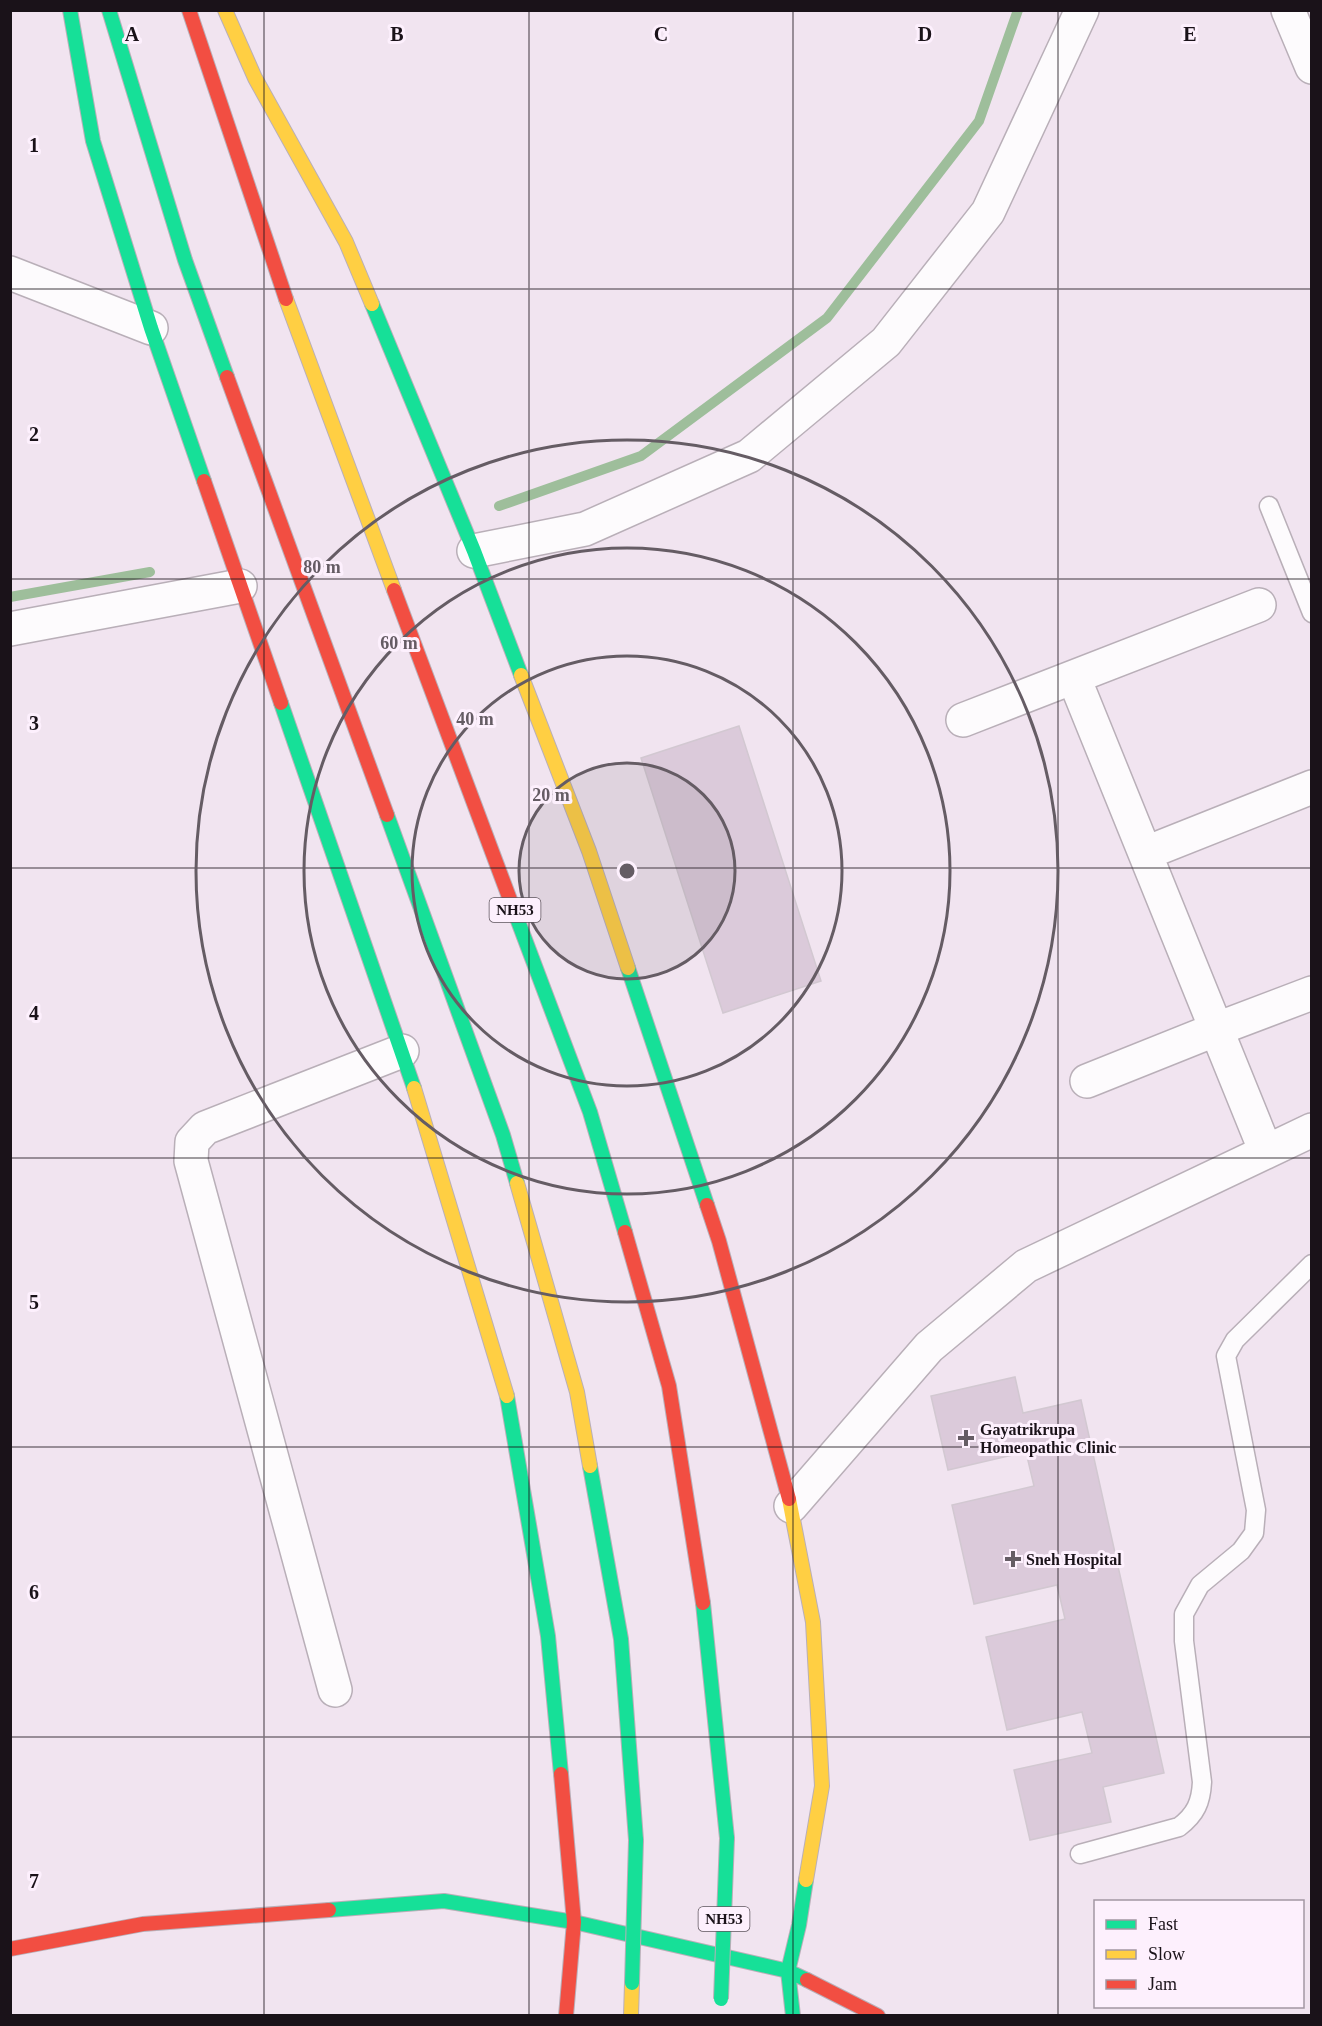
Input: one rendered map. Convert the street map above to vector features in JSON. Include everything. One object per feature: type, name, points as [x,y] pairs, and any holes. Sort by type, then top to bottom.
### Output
[{"type":"main road","points":[[70,10],[93,141],[151,328],[402,1051],[506,1390],[548,1636],[574,1922],[566,2016]]},
{"type":"main road","points":[[109,10],[185,260],[491,1102],[513,1169],[577,1392],[621,1640],[636,1840],[631,2016]]},
{"type":"main road","name":"NH53","points":[[189,10],[298,335],[590,1112],[669,1386],[707,1630],[727,1838],[721,2016]]},
{"type":"main road","points":[[225,10],[255,78],[346,242],[474,551],[589,851],[720,1241],[791,1506],[813,1622],[822,1786],[799,1925],[788,1971],[793,2016]]},
{"type":"main road","points":[[10,1948],[143,1924],[444,1901],[574,1922],[788,1971],[878,2016]]},
{"type":"street","points":[[474,551],[585,529],[749,456],[886,342],[988,212],[1082,10]]},
{"type":"street","points":[[1288,10],[1311,67]]},
{"type":"street","points":[[10,273],[151,328]]},
{"type":"street","points":[[10,629],[240,586]]},
{"type":"street","points":[[963,720],[1258,605]]},
{"type":"street","points":[[1074,678],[1266,1152]]},
{"type":"street","points":[[1146,853],[1311,787]]},
{"type":"street","points":[[1087,1081],[1311,993]]},
{"type":"street","points":[[335,1690],[191,1161],[192,1142],[205,1128],[402,1051]]},
{"type":"street","points":[[791,1506],[929,1347],[1026,1266],[1311,1130]]},
{"type":"lane","points":[[1269,506],[1311,613]]},
{"type":"lane","points":[[1080,1854],[1179,1827],[1191,1818],[1201,1801],[1202,1782],[1184,1641],[1184,1614],[1200,1585],[1241,1551],[1254,1533],[1256,1510],[1226,1356],[1235,1340],[1311,1264]]},
{"type":"building","points":[[739,726],[821,981],[723,1013],[641,758]]},
{"type":"building","points":[[1015,1377],[1023,1413],[1081,1400],[1164,1773],[1103,1787],[1111,1822],[1030,1840],[1014,1770],[1092,1753],[1082,1712],[1007,1730],[986,1637],[1065,1619],[1057,1585],[974,1604],[952,1505],[1034,1486],[1026,1452],[948,1470],[931,1396]]},
{"type":"waterway","points":[[499,506],[641,456],[827,318],[979,121],[1018,10]]},
{"type":"waterway","points":[[10,597],[150,572]]},
{"type":"traffic: fast","points":[[70,10],[93,141],[151,328],[204,481]]},
{"type":"traffic: fast","points":[[109,10],[185,260],[227,377]]},
{"type":"traffic: fast","points":[[372,304],[474,551],[521,675]]},
{"type":"traffic: fast","points":[[281,703],[414,1088]]},
{"type":"traffic: fast","points":[[387,815],[503,1135],[517,1183]]},
{"type":"traffic: fast","points":[[515,913],[590,1112],[625,1232]]},
{"type":"traffic: fast","points":[[628,968],[707,1205]]},
{"type":"traffic: fast","points":[[507,1396],[548,1636],[561,1774]]},
{"type":"traffic: fast","points":[[590,1466],[621,1639],[636,1840]]},
{"type":"traffic: fast","points":[[703,1603],[727,1838]]},
{"type":"traffic: fast","points":[[721,1999],[727,1838]]},
{"type":"traffic: fast","points":[[632,1983],[636,1840]]},
{"type":"traffic: fast","points":[[793,2016],[788,1971],[799,1925],[806,1880]]},
{"type":"traffic: fast","points":[[329,1910],[444,1901],[574,1922],[788,1971],[807,1980]]},
{"type":"traffic: slow","points":[[225,10],[255,78],[346,242],[372,304]]},
{"type":"traffic: slow","points":[[286,299],[394,590]]},
{"type":"traffic: slow","points":[[521,675],[589,851],[628,968]]},
{"type":"traffic: slow","points":[[414,1088],[507,1396]]},
{"type":"traffic: slow","points":[[517,1183],[577,1392],[590,1466]]},
{"type":"traffic: slow","points":[[789,1499],[813,1622],[822,1786],[806,1880]]},
{"type":"traffic: slow","points":[[631,2016],[632,1983]]},
{"type":"traffic: jam","points":[[189,10],[286,299]]},
{"type":"traffic: jam","points":[[227,377],[387,815]]},
{"type":"traffic: jam","points":[[204,481],[281,703]]},
{"type":"traffic: jam","points":[[394,590],[515,913]]},
{"type":"traffic: jam","points":[[707,1205],[719,1241],[789,1499]]},
{"type":"traffic: jam","points":[[625,1232],[669,1386],[703,1603]]},
{"type":"traffic: jam","points":[[561,1774],[574,1922],[566,2016]]},
{"type":"traffic: jam","points":[[10,1949],[143,1924],[329,1910]]},
{"type":"traffic: jam","points":[[807,1980],[878,2016]]},
{"type":"place","name":"Gayatrikrupa Homeopathic Clinic","points":[[966,1438]]},
{"type":"place","name":"Sneh Hospital","points":[[1013,1559]]}]
